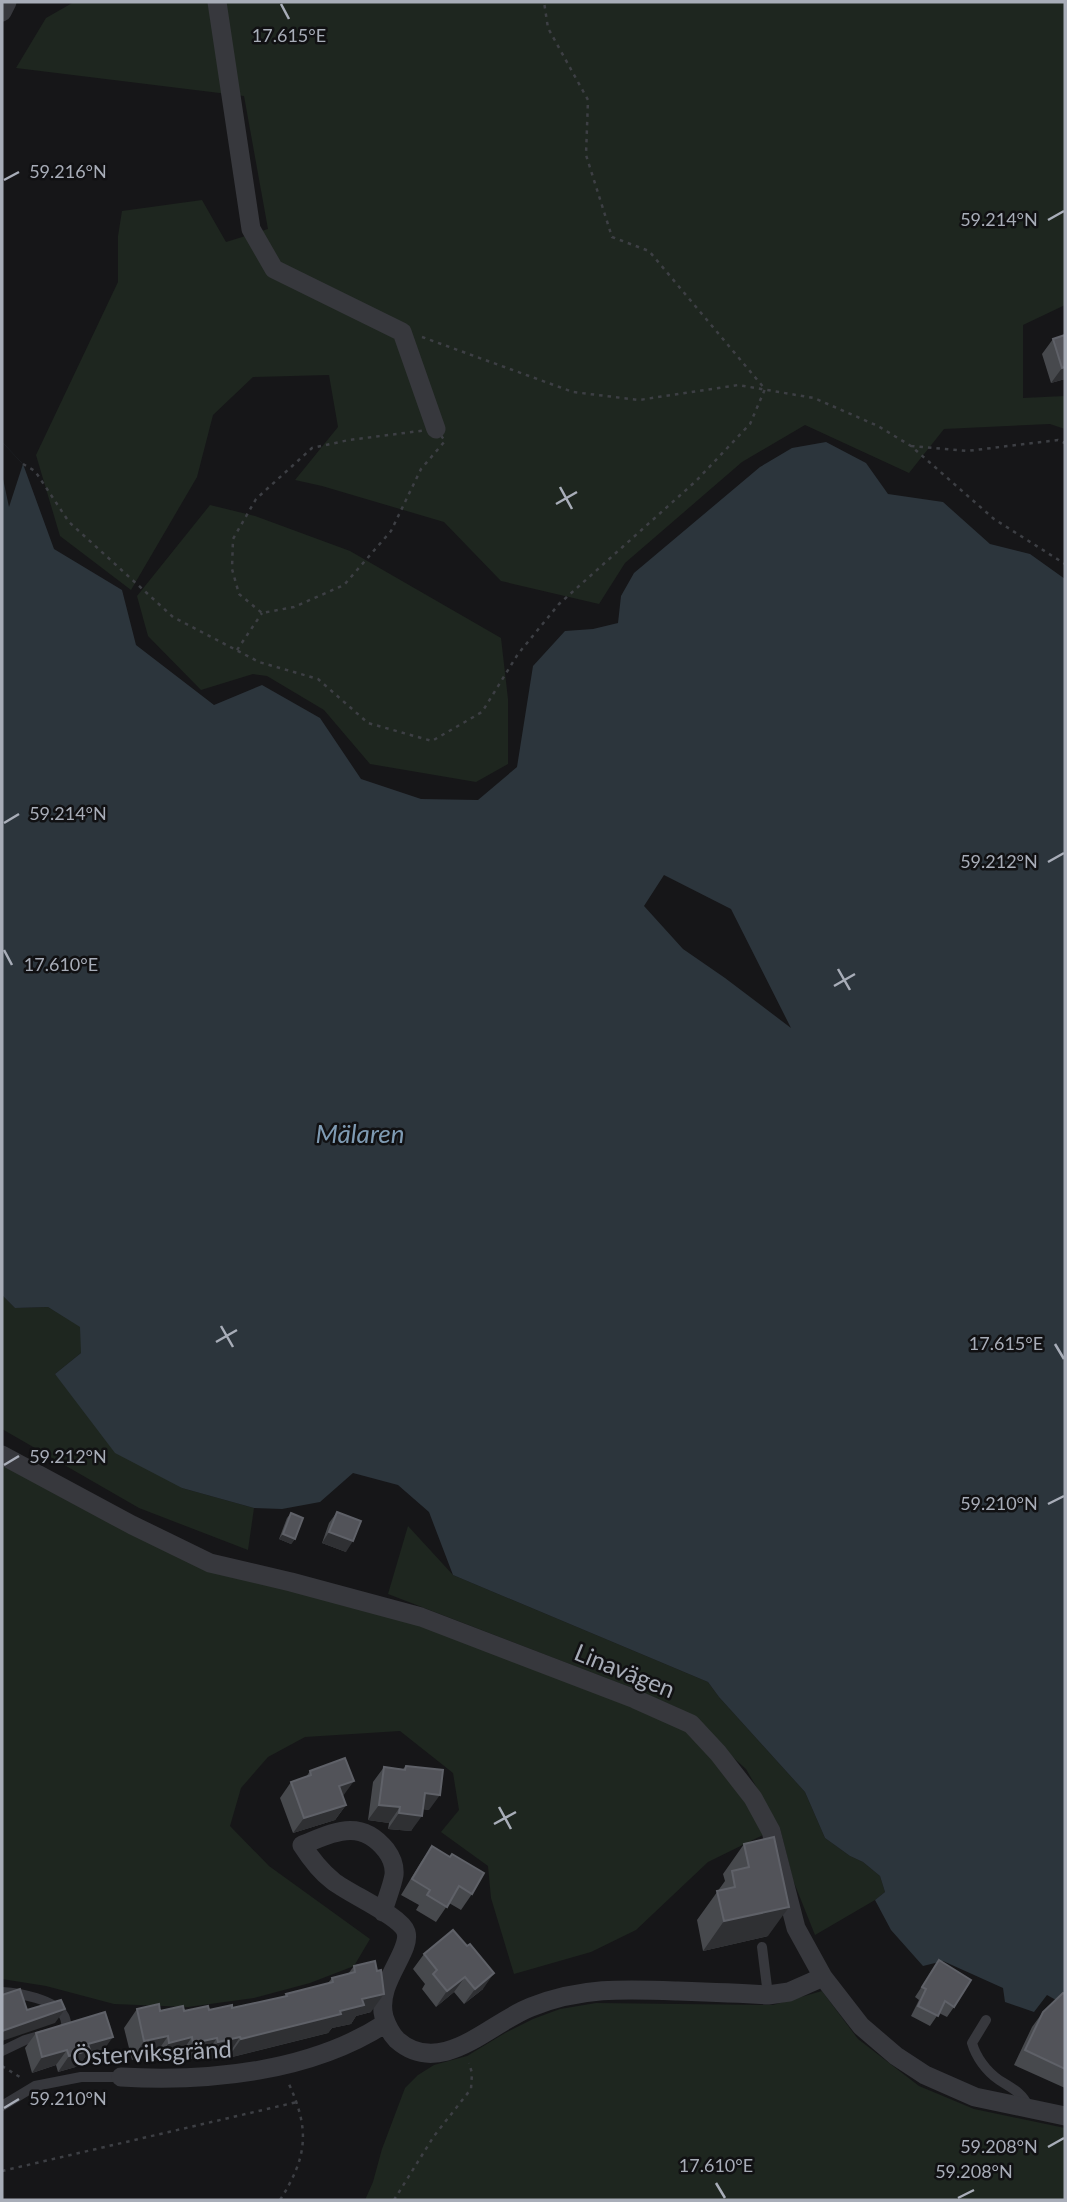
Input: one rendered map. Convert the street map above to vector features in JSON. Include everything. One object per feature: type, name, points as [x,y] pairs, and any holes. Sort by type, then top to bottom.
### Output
[{"type":"street","points":[[2,12],[7,2]]},
{"type":"street","points":[[217,2],[251,229],[274,270],[402,331],[436,429]]},
{"type":"street","name":"Linavägen","points":[[2,1455],[132,1525],[210,1563],[421,1617],[635,1699],[691,1724],[754,1798],[771,1831],[796,1928],[823,1977],[862,2026],[896,2056],[925,2075],[975,2097],[1065,2116]]},
{"type":"street","points":[[383,1912],[394,1874],[393,1860],[372,1837],[357,1830],[339,1831],[302,1845],[319,1868],[335,1883],[383,1912],[399,1921],[407,1934],[405,1946],[382,1996],[383,2011],[396,2039],[419,2051],[449,2051],[528,2008],[557,1997],[594,1990],[636,1988],[768,1996],[789,1992],[823,1977]]},
{"type":"street","name":"Österviksgränd","points":[[121,2077],[204,2078],[277,2066],[328,2050],[386,2022]]},
{"type":"lane","points":[[762,1947],[768,1996]]},
{"type":"lane","points":[[2,1992],[19,1993],[50,2003],[64,2016],[66,2027],[25,2040],[2,2051]]},
{"type":"lane","points":[[986,2020],[972,2043],[976,2055],[996,2078],[1018,2092],[1030,2109]]},
{"type":"lane","name":"Österviksgränd","points":[[2,2106],[35,2087],[81,2077],[121,2077]]},
{"type":"path","points":[[544,2],[548,28],[588,100],[586,155],[612,237],[649,251],[765,389]]},
{"type":"path","points":[[402,331],[573,392],[639,400],[738,385],[814,398],[878,426],[911,446],[994,519],[1065,564]]},
{"type":"path","points":[[23,464],[35,471],[69,522],[173,617],[259,662],[318,679],[368,723],[432,741],[482,712],[518,654],[559,604],[619,553],[705,472],[750,425],[765,389]]},
{"type":"path","points":[[237,650],[262,613],[294,607],[344,585],[391,531],[421,470],[444,441],[436,429],[349,440],[312,448],[256,499],[233,539],[232,569],[239,594],[262,613]]},
{"type":"path","points":[[911,446],[967,451],[1058,440],[1065,443]]},
{"type":"path","points":[[394,2200],[434,2136],[471,2089],[472,2073],[467,2056]]},
{"type":"path","points":[[2,2066],[35,2087]]},
{"type":"path","points":[[277,2066],[297,2102],[304,2131],[295,2175],[280,2200]]},
{"type":"path","points":[[2,2171],[297,2102]]},
{"type":"shaded area","points":[[74,2],[1065,2],[1065,305],[1023,325],[1023,398],[1065,396],[1065,429],[1050,424],[944,429],[909,473],[805,425],[742,462],[625,563],[599,604],[501,581],[444,522],[295,480],[338,427],[329,375],[253,377],[213,415],[197,477],[131,590],[60,536],[36,455],[118,282],[118,236],[122,211],[202,200],[226,242],[268,229],[244,96],[16,68],[46,18]]},
{"type":"shaded area","points":[[210,505],[255,516],[350,551],[501,638],[508,699],[508,764],[476,782],[370,764],[324,710],[267,676],[253,674],[201,690],[148,636],[137,596]]},
{"type":"shaded area","points":[[2,1295],[15,1308],[48,1307],[81,1327],[81,1353],[55,1374],[182,1488],[254,1508],[248,1550],[139,1508],[2,1429]]},
{"type":"shaded area","points":[[2,1455],[210,1562],[421,1617],[691,1724],[771,1831],[708,1862],[636,1930],[591,1952],[514,1974],[491,1898],[488,1866],[441,1832],[459,1810],[453,1773],[400,1731],[305,1737],[268,1757],[241,1788],[230,1826],[269,1866],[370,1939],[354,1966],[310,1983],[254,1998],[188,2007],[114,2004],[46,1986],[2,1979]]},
{"type":"shaded area","points":[[408,1526],[453,1575],[708,1682],[805,1792],[825,1838],[880,1876],[885,1892],[815,1935],[793,1880],[780,1828],[746,1769],[678,1708],[388,1594]]},
{"type":"shaded area","points":[[822,1991],[858,2039],[919,2086],[974,2109],[1065,2128],[1065,2200],[365,2200],[405,2088],[418,2075],[434,2065],[467,2056],[533,2019],[560,2009],[596,2003],[773,2005]]},
{"type":"water","name":"Mälaren","points":[[2,442],[23,464],[54,549],[122,590],[136,645],[214,705],[262,685],[320,718],[361,779],[421,799],[478,800],[517,767],[533,666],[565,631],[593,629],[618,623],[621,596],[634,573],[760,467],[792,448],[826,442],[866,463],[888,494],[943,502],[990,544],[1030,554],[1065,579],[1065,2005],[1047,1995],[1034,2012],[1005,2002],[1003,1988],[943,1961],[923,1966],[891,1930],[875,1900],[885,1892],[880,1876],[825,1838],[805,1792],[708,1682],[453,1575],[429,1512],[398,1485],[353,1473],[320,1502],[282,1509],[254,1508],[182,1488],[115,1453],[55,1374],[81,1353],[80,1327],[48,1307],[15,1308],[2,1295]],"holes":[[[664,875],[731,909],[791,1028],[683,949],[644,906]]]},
{"type":"pier","points":[[2,442],[23,464],[9,507],[2,474]]},
{"type":"building","points":[[1065,335],[1065,367],[1062,368],[1053,339]]},
{"type":"building","points":[[337,1512],[361,1521],[353,1541],[329,1532]]},
{"type":"building","points":[[291,1513],[303,1518],[295,1539],[283,1534]]},
{"type":"building","points":[[345,1758],[354,1781],[339,1786],[346,1805],[304,1818],[291,1782],[311,1775],[310,1771]]},
{"type":"building","points":[[406,1766],[443,1770],[440,1795],[425,1793],[422,1816],[399,1813],[400,1807],[379,1805],[384,1767],[405,1770]]},
{"type":"building","points":[[774,1837],[789,1907],[724,1921],[717,1891],[735,1887],[732,1871],[749,1867],[744,1844]]},
{"type":"building","points":[[432,1846],[450,1857],[452,1854],[484,1873],[472,1894],[459,1886],[447,1907],[427,1895],[430,1890],[412,1879]]},
{"type":"building","points":[[453,1930],[467,1946],[470,1944],[494,1973],[475,1989],[465,1977],[447,1991],[433,1974],[437,1970],[424,1954]]},
{"type":"building","points":[[939,1960],[971,1980],[954,2007],[945,2001],[938,2016],[918,2006],[926,1989],[922,1987]]},
{"type":"building","points":[[375,1961],[377,1971],[381,1970],[384,1994],[362,1999],[364,2005],[340,2011],[341,2014],[241,2039],[240,2037],[218,2042],[217,2038],[193,2043],[192,2037],[169,2043],[168,2036],[144,2041],[137,2009],[159,2004],[160,2011],[183,2006],[184,2011],[208,2006],[209,2010],[232,2005],[232,2008],[333,1982],[332,1978],[355,1972],[354,1966]]},
{"type":"building","points":[[20,1989],[27,2010],[61,2000],[65,2009],[2,2031],[2,1995]]},
{"type":"building","points":[[1063,1993],[1065,2069],[1025,2050],[1043,2012]]},
{"type":"building","points":[[105,2012],[113,2037],[88,2044],[90,2050],[69,2056],[67,2050],[42,2057],[36,2033]]}]
